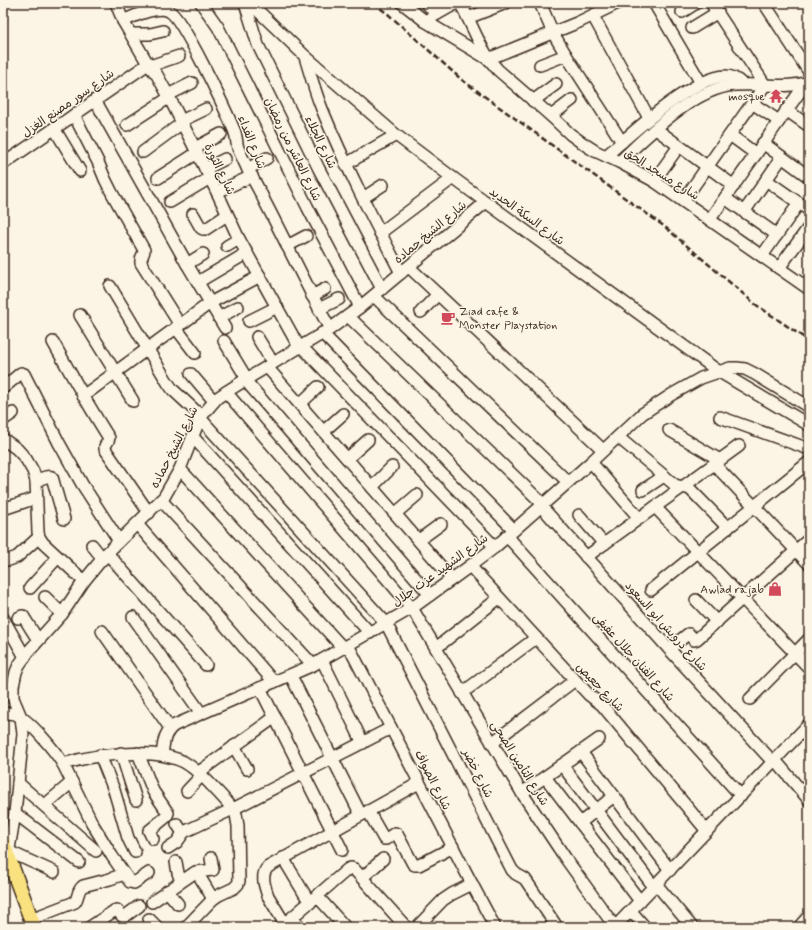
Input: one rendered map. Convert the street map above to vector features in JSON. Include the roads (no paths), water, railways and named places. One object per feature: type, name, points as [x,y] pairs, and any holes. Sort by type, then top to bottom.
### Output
[{"type":"main road","points":[[6,850],[30,924]]},
{"type":"main road","points":[[3,870],[30,924]]},
{"type":"street","name":"شارع الثورة","points":[[116,3],[130,34],[169,96],[239,239],[300,347],[495,547]]},
{"type":"street","name":"شارع العاشر من رمضان","points":[[202,3],[218,27],[308,208],[360,307]]},
{"type":"street","name":"شارع الجلاء","points":[[245,3],[258,45],[378,292],[568,482]]},
{"type":"street","name":"شارع السكة الحديد","points":[[250,3],[305,56],[396,135],[718,371],[809,425]]},
{"type":"street","points":[[402,3],[425,21],[488,59]]},
{"type":"street","points":[[426,3],[437,14]]},
{"type":"street","points":[[425,21],[459,3],[488,59]]},
{"type":"street","points":[[468,18],[504,3]]},
{"type":"street","points":[[540,3],[553,33],[622,142]]},
{"type":"street","points":[[488,59],[593,16],[618,3]]},
{"type":"street","points":[[654,3],[701,83]]},
{"type":"street","points":[[682,12],[696,3]]},
{"type":"street","points":[[764,3],[807,83]]},
{"type":"street","points":[[692,28],[714,8],[765,85]]},
{"type":"street","name":"شارع الفداء","points":[[123,21],[142,13],[159,9],[173,13],[182,25],[234,131],[239,149],[250,173],[319,309],[326,331]]},
{"type":"street","points":[[593,16],[649,118]]},
{"type":"street","points":[[130,34],[150,34],[163,31]]},
{"type":"street","points":[[540,65],[566,55]]},
{"type":"street","name":"شارع سور مصنع الغزل","points":[[3,164],[95,100],[149,65],[179,56]]},
{"type":"street","points":[[305,56],[321,107],[346,164],[380,233],[405,270],[438,294],[603,450]]},
{"type":"street","name":"شارع مسجد الحق","points":[[488,59],[498,70],[576,138],[595,151],[654,181],[809,289]]},
{"type":"street","points":[[606,156],[649,118],[701,83],[718,77],[727,76],[736,79],[742,84]]},
{"type":"street","points":[[128,125],[169,96],[192,83]]},
{"type":"street","points":[[619,162],[675,112],[696,99],[719,88],[742,84],[781,86],[807,83]]},
{"type":"street","points":[[710,220],[786,110],[807,83]]},
{"type":"street","points":[[533,101],[556,84]]},
{"type":"street","points":[[683,201],[765,85]]},
{"type":"street","points":[[95,100],[187,264],[225,328]]},
{"type":"street","points":[[551,116],[572,100]]},
{"type":"street","points":[[752,103],[779,122]]},
{"type":"street","points":[[143,152],[182,122],[206,109]]},
{"type":"street","points":[[786,110],[809,126]]},
{"type":"street","points":[[74,115],[112,193],[144,250],[141,263],[178,327],[195,353]]},
{"type":"street","points":[[54,128],[80,171]]},
{"type":"street","points":[[656,129],[734,186]]},
{"type":"street","points":[[158,178],[221,134]]},
{"type":"street","points":[[346,164],[396,135]]},
{"type":"street","points":[[730,135],[756,154]]},
{"type":"street","points":[[763,143],[782,157],[807,171]]},
{"type":"street","points":[[654,181],[679,146]]},
{"type":"street","points":[[744,212],[782,157]]},
{"type":"street","points":[[217,192],[250,173],[267,158]]},
{"type":"street","points":[[170,202],[225,159]]},
{"type":"street","points":[[380,233],[453,178]]},
{"type":"street","points":[[766,180],[809,210]]},
{"type":"street","points":[[363,198],[383,185]]},
{"type":"street","points":[[725,198],[777,236]]},
{"type":"street","name":"شارع الشيخ حماده","points":[[6,850],[14,813],[24,734],[21,717],[15,704],[13,692],[14,680],[19,665],[38,640],[62,614],[84,581],[105,556],[168,492],[180,469],[201,417],[214,401],[226,392],[326,331],[360,307],[486,202]]},
{"type":"street","points":[[762,256],[799,203]]},
{"type":"street","points":[[193,214],[201,228],[206,229],[227,214]]},
{"type":"street","points":[[779,268],[807,235]]},
{"type":"street","points":[[287,246],[306,236]]},
{"type":"street","points":[[227,246],[239,239]]},
{"type":"street","points":[[198,282],[247,253]]},
{"type":"street","points":[[187,264],[203,254]]},
{"type":"street","points":[[83,396],[210,303],[260,276]]},
{"type":"street","name":"شارع خضر","points":[[110,286],[165,380],[173,390],[201,417],[386,623],[512,870],[525,879],[557,927]]},
{"type":"street","points":[[312,296],[325,289]]},
{"type":"street","points":[[421,312],[438,294]]},
{"type":"street","points":[[319,309],[339,299]]},
{"type":"street","points":[[219,318],[238,307]]},
{"type":"street","points":[[249,322],[277,307]]},
{"type":"street","points":[[80,315],[114,373],[133,401]]},
{"type":"street","name":"شارع درويش ابو السعود","points":[[348,316],[542,505],[586,557],[669,649],[809,800]]},
{"type":"street","name":"شارع الفنان جلال عفيفى","points":[[326,331],[510,533],[741,796]]},
{"type":"street","points":[[257,337],[270,365],[300,404],[452,579]]},
{"type":"street","points":[[224,341],[246,379],[430,595]]},
{"type":"street","points":[[53,342],[108,438],[105,446],[106,450],[149,513]]},
{"type":"street","name":"شارع الشهيد عزت جلال","points":[[170,728],[201,713],[291,676],[318,663],[412,608],[495,547],[642,414],[671,394],[701,378],[730,368],[745,369],[809,407]]},
{"type":"street","points":[[3,388],[21,374],[24,374],[59,443],[82,484],[119,542]]},
{"type":"street","points":[[191,374],[214,401]]},
{"type":"street","points":[[300,404],[318,387]]},
{"type":"street","name":"شارع التأمين الصحى","points":[[226,392],[412,608],[522,793],[566,859],[615,927]]},
{"type":"street","points":[[3,420],[13,413]]},
{"type":"street","points":[[324,431],[343,414]]},
{"type":"street","points":[[720,417],[809,449]]},
{"type":"street","points":[[669,430],[717,462],[755,507],[809,564]]},
{"type":"street","points":[[193,437],[370,633]]},
{"type":"street","points":[[618,437],[675,485],[690,489],[728,528]]},
{"type":"street","points":[[3,439],[17,449],[26,459],[33,471],[36,481],[39,536],[43,543],[84,581]]},
{"type":"street","points":[[348,458],[368,440]]},
{"type":"street","points":[[586,557],[739,446]]},
{"type":"street","points":[[590,462],[639,518]]},
{"type":"street","points":[[651,590],[809,462]]},
{"type":"street","points":[[372,487],[392,467]]},
{"type":"street","name":"شارع الصواف","points":[[180,469],[346,646],[392,728],[419,783],[495,927]]},
{"type":"street","points":[[36,481],[46,476],[52,477],[64,519]]},
{"type":"street","points":[[643,490],[664,476]]},
{"type":"street","points":[[396,513],[417,495]]},
{"type":"street","points":[[3,510],[36,498]]},
{"type":"street","points":[[161,500],[318,663],[363,743]]},
{"type":"street","points":[[655,507],[809,668]]},
{"type":"street","points":[[578,515],[604,544]]},
{"type":"street","points":[[137,524],[274,682]]},
{"type":"street","points":[[419,540],[441,524]]},
{"type":"street","points":[[3,560],[9,560],[17,557],[39,536]]},
{"type":"street","points":[[669,649],[688,634],[694,640],[697,640],[809,539]]},
{"type":"street","points":[[92,545],[105,556],[206,665]]},
{"type":"street","points":[[30,588],[58,557]]},
{"type":"street","name":"شارع جعيص","points":[[470,566],[589,695],[602,705],[707,831]]},
{"type":"street","points":[[45,597],[62,614]]},
{"type":"street","points":[[436,648],[499,598]]},
{"type":"street","points":[[696,600],[717,622]]},
{"type":"street","points":[[18,618],[23,616],[38,640]]},
{"type":"street","points":[[133,617],[201,713]]},
{"type":"street","points":[[3,618],[25,657]]},
{"type":"street","points":[[102,631],[170,728],[165,736],[162,755]]},
{"type":"street","points":[[462,693],[536,638]]},
{"type":"street","points":[[750,699],[809,639]]},
{"type":"street","points":[[291,676],[333,758],[364,813],[384,839],[396,833],[415,866],[453,847]]},
{"type":"street","points":[[492,742],[575,680]]},
{"type":"street","points":[[260,688],[342,850]]},
{"type":"street","points":[[3,714],[13,713],[21,717],[32,726],[57,755],[63,764],[92,823],[130,882],[133,883],[149,873]]},
{"type":"street","points":[[187,791],[200,774],[234,746],[275,717]]},
{"type":"street","points":[[174,846],[178,841],[180,828],[233,809],[392,728]]},
{"type":"street","points":[[615,927],[774,761],[808,728]]},
{"type":"street","points":[[522,793],[599,739]]},
{"type":"street","points":[[234,746],[247,769]]},
{"type":"street","points":[[581,752],[670,870]]},
{"type":"street","points":[[63,764],[81,758],[121,753],[170,756],[192,767],[233,809],[236,814],[238,826],[239,881],[234,888],[213,899],[186,927]]},
{"type":"street","points":[[121,753],[136,800]]},
{"type":"street","points":[[138,753],[153,791],[168,813],[166,817],[149,831],[153,839]]},
{"type":"street","points":[[100,755],[114,790],[127,836],[135,852]]},
{"type":"street","points":[[562,765],[655,886],[692,927]]},
{"type":"street","points":[[545,777],[640,901]]},
{"type":"street","points":[[45,805],[72,782]]},
{"type":"street","points":[[18,783],[96,851]]},
{"type":"street","points":[[300,927],[286,923],[268,896],[264,876],[268,867],[419,783]]},
{"type":"street","points":[[580,823],[614,796]]},
{"type":"street","points":[[14,813],[79,862]]},
{"type":"street","points":[[6,850],[54,872]]},
{"type":"street","points":[[152,902],[193,873],[213,870],[211,858]]},
{"type":"street","points":[[283,858],[313,899],[345,927]]},
{"type":"street","points":[[362,878],[383,859]]},
{"type":"street","points":[[176,862],[181,881]]},
{"type":"street","points":[[286,923],[351,868],[354,869],[406,927]]},
{"type":"street","points":[[196,872],[213,899]]},
{"type":"street","points":[[30,924],[75,902],[80,888],[83,886],[124,874]]},
{"type":"street","points":[[417,927],[443,900],[472,884]]},
{"type":"street","points":[[167,891],[178,904]]},
{"type":"street","points":[[90,927],[114,911],[117,910],[124,917],[139,906]]},
{"type":"street","points":[[630,911],[644,927]]},
{"type":"street","points":[[799,927],[809,916]]},
{"type":"street","points":[[149,919],[157,927]]},
{"type":"railway","points":[[373,3],[388,14],[462,80],[665,227],[755,304],[809,341]]},
{"type":"place","name":"mosque","points":[[776,96]]},
{"type":"place","name":"Ziad cafe & Monster Playstation","points":[[448,318]]},
{"type":"place","name":"Awlad rajab","points":[[775,589]]}]
